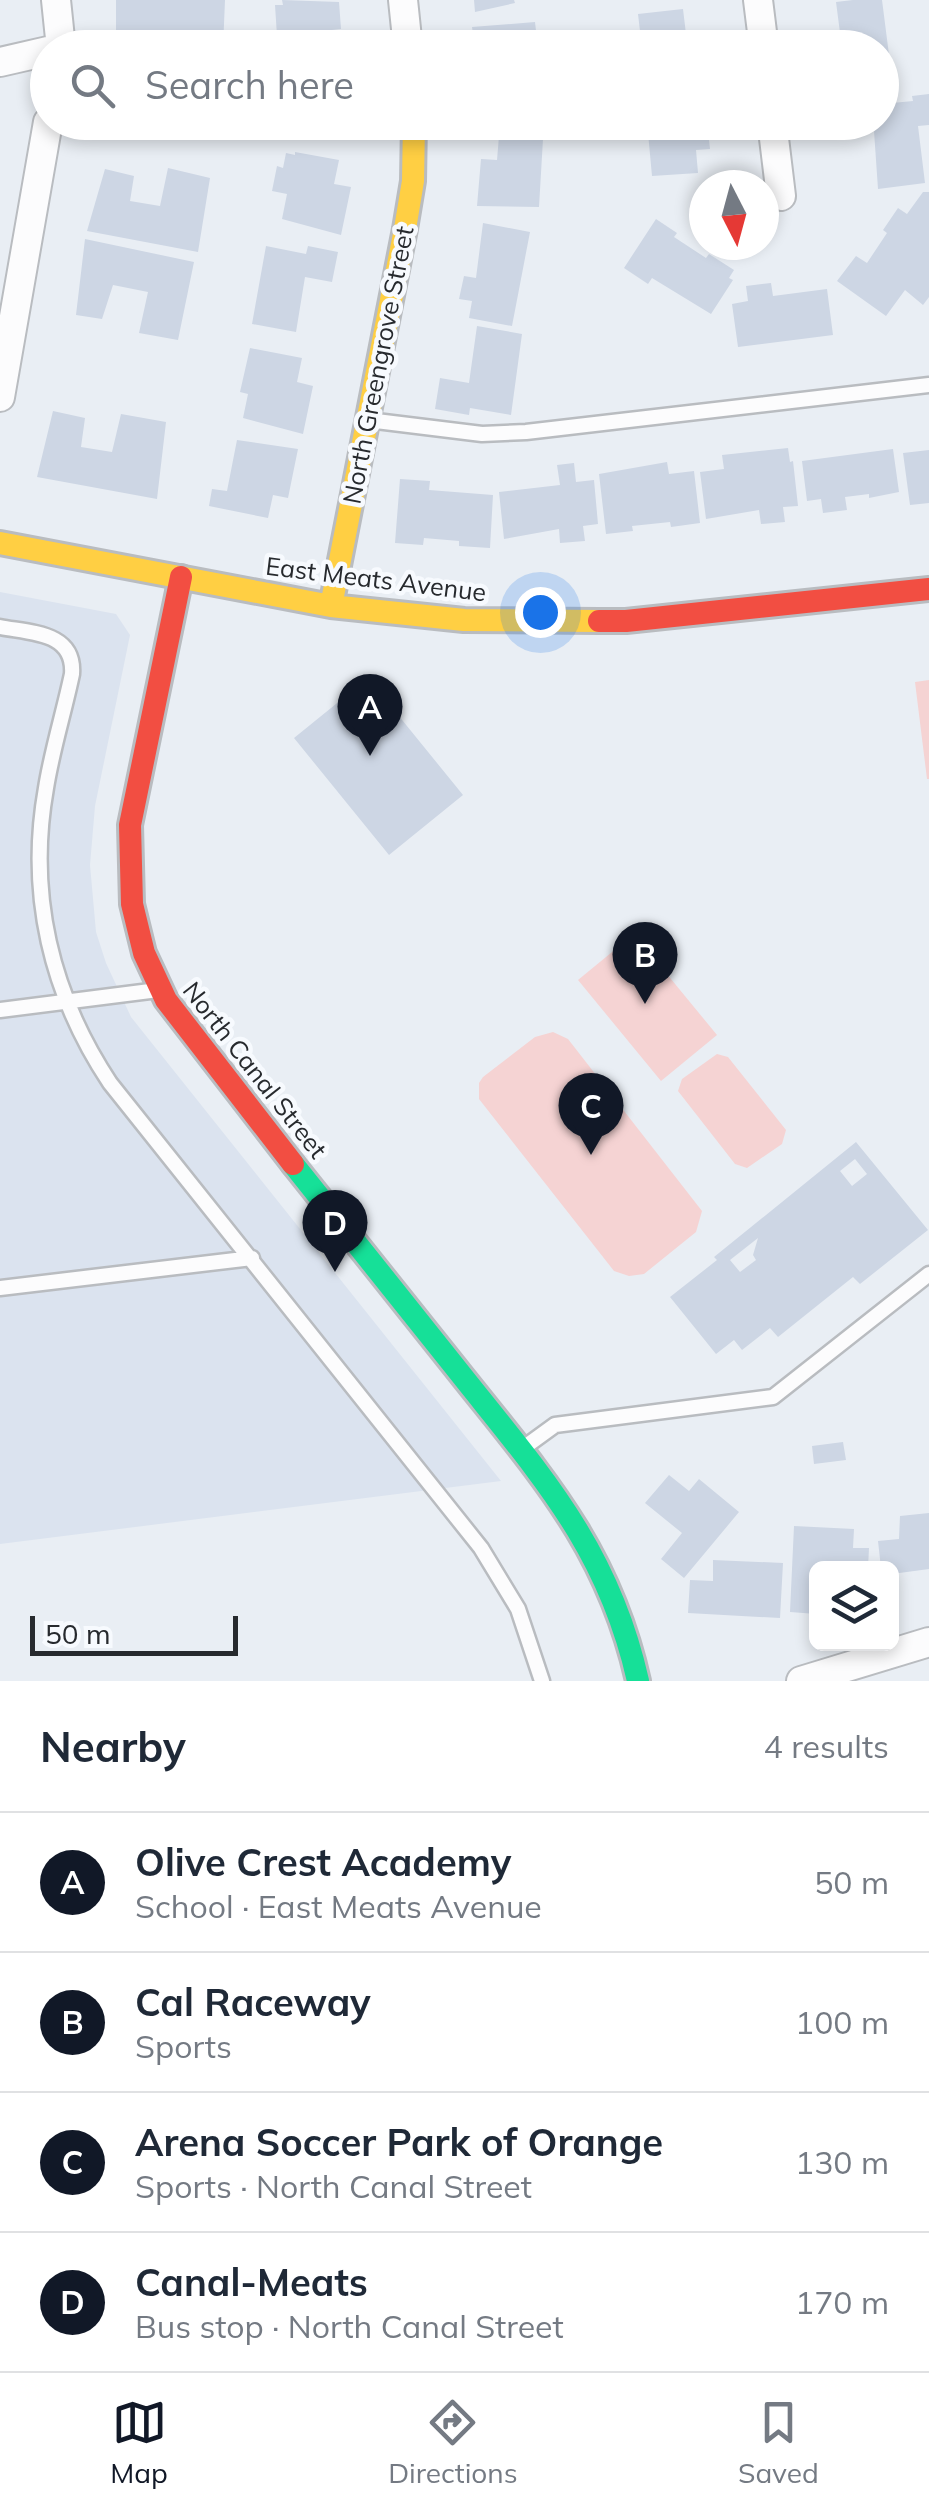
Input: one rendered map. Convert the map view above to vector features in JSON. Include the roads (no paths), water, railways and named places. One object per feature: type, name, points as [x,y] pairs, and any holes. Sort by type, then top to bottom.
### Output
[{"type":"street","points":[[56,0],[59,30]]},
{"type":"street","points":[[403,0],[406,30]]},
{"type":"street","points":[[758,0],[762,30]]},
{"type":"street","points":[[0,62],[30,55]]},
{"type":"street","points":[[0,396],[45,140]]},
{"type":"street","name":"North Greengrove Street","points":[[331,606],[405,229],[413,140]]},
{"type":"street","points":[[774,140],[781,196]]},
{"type":"street","name":"East Meats Avenue","points":[[0,542],[331,606],[464,620],[590,622],[687,616],[929,589]]},
{"type":"street","name":"North Canal Street","points":[[181,577],[128,852],[130,905],[142,954],[181,1023],[560,1499],[618,1605],[638,1681]]},
{"type":"street","points":[[801,1681],[929,1642]]},
{"type":"lane","points":[[366,420],[482,434],[526,432],[929,385]]},
{"type":"lane","points":[[0,627],[57,639],[72,658],[72,674],[46,789],[39,855],[44,930],[66,1002],[110,1083],[482,1548],[518,1609],[542,1681]]},
{"type":"lane","points":[[0,1010],[159,990]]},
{"type":"lane","points":[[0,1288],[252,1258]]},
{"type":"lane","points":[[521,1450],[555,1424],[773,1398],[929,1274]]},
{"type":"place","name":"Olive Crest Academy","points":[[370,756]]},
{"type":"place","name":"Cal Raceway","points":[[645,1004]]},
{"type":"place","name":"Arena Soccer Park of Orange","points":[[591,1155]]},
{"type":"place","name":"Canal-Meats","points":[[335,1272]]}]
